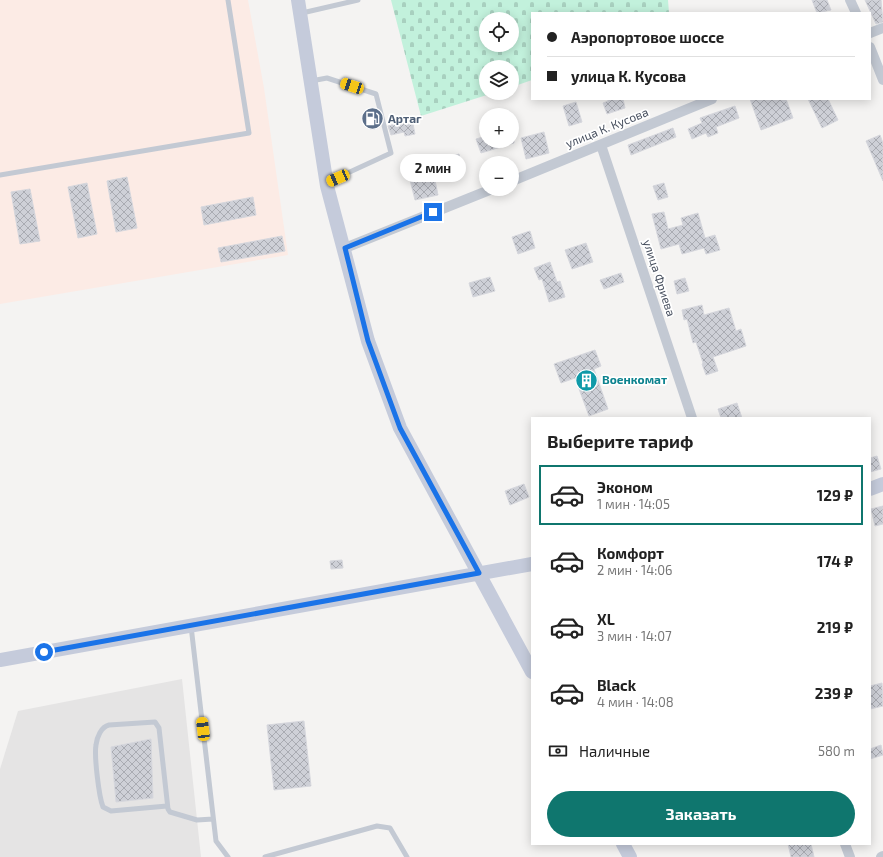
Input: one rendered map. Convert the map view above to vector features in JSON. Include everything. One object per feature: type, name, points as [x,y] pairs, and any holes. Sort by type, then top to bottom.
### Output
[{"type":"main road","points":[[299,7],[327,183],[368,341],[400,428],[531,670]]},
{"type":"main road","points":[[871,489],[883,484]]},
{"type":"main road","points":[[0,660],[531,564]]},
{"type":"main road","points":[[624,845],[630,857]]},
{"type":"street","points":[[850,0],[856,12]]},
{"type":"street","points":[[871,33],[883,28]]},
{"type":"street","points":[[871,50],[883,80]]},
{"type":"street","name":"улица К. Кусова","points":[[519,178],[710,100]]},
{"type":"street","name":"улица Фриева","points":[[601,145],[692,417]]},
{"type":"street","points":[[345,248],[479,194]]},
{"type":"street","points":[[845,845],[850,857]]},
{"type":"lane","points":[[0,174],[249,133],[228,0]]},
{"type":"lane","points":[[299,7],[358,0]]},
{"type":"lane","points":[[311,81],[327,78],[376,94],[391,153],[327,183]]},
{"type":"lane","points":[[191,625],[216,841],[228,857]]},
{"type":"lane","points":[[167,806],[111,811],[103,807],[96,751],[98,738],[104,728],[109,725],[149,721],[155,722],[158,725],[167,806],[170,812],[193,820],[213,819]]},
{"type":"lane","points":[[265,857],[377,826],[390,828],[406,857]]},
{"type":"shaded area","points":[[0,0],[248,0],[264,88],[288,255],[0,304]]},
{"type":"shaded area","points":[[182,679],[201,857],[0,857],[0,769],[18,711]]},
{"type":"green space","points":[[391,0],[668,0],[669,12],[531,12],[531,80],[519,85],[519,60],[479,60],[479,97],[421,116]]},
{"type":"building","points":[[812,0],[827,0],[831,10],[817,12]]},
{"type":"building","points":[[865,0],[881,0],[883,22],[876,24]]},
{"type":"building","points":[[623,100],[625,108],[607,114],[603,103],[608,101]]},
{"type":"building","points":[[750,100],[786,100],[793,118],[761,130]]},
{"type":"building","points":[[808,100],[828,100],[838,120],[822,128]]},
{"type":"building","points":[[576,102],[582,122],[569,126],[563,106]]},
{"type":"building","points":[[735,106],[739,118],[716,127],[718,133],[708,137],[706,133],[692,139],[688,129],[702,123],[700,118]]},
{"type":"building","points":[[412,119],[415,134],[405,136],[404,132],[391,135],[388,126]]},
{"type":"building","points":[[673,128],[676,137],[631,155],[628,145]]},
{"type":"building","points":[[544,132],[549,153],[526,159],[521,138]]},
{"type":"building","points":[[880,135],[883,143],[883,181],[866,141]]},
{"type":"building","points":[[479,138],[479,147],[476,139]]},
{"type":"building","points":[[479,148],[498,148],[481,153]]},
{"type":"building","points":[[459,154],[464,171],[435,180],[438,195],[415,200],[408,172],[444,164],[443,159]]},
{"type":"building","points":[[127,177],[137,228],[116,232],[107,181]]},
{"type":"building","points":[[87,183],[97,234],[78,238],[68,187]]},
{"type":"building","points":[[664,183],[668,197],[658,200],[653,186]]},
{"type":"building","points":[[30,189],[40,241],[20,244],[11,192]]},
{"type":"building","points":[[253,197],[256,215],[204,225],[201,207]]},
{"type":"building","points":[[664,212],[668,229],[683,225],[681,218],[698,213],[705,238],[715,235],[720,250],[706,254],[704,248],[682,254],[679,244],[661,249],[652,214]]},
{"type":"building","points":[[530,231],[535,248],[518,254],[512,237]]},
{"type":"building","points":[[282,236],[285,251],[221,262],[218,248]]},
{"type":"building","points":[[586,243],[593,262],[572,269],[565,250]]},
{"type":"building","points":[[550,262],[557,282],[560,281],[565,297],[549,302],[542,279],[539,280],[534,268]]},
{"type":"building","points":[[621,273],[624,282],[604,289],[600,280]]},
{"type":"building","points":[[490,277],[495,291],[473,297],[469,283]]},
{"type":"building","points":[[685,278],[689,291],[677,294],[674,281]]},
{"type":"building","points":[[702,305],[704,315],[729,308],[736,331],[741,329],[746,346],[713,357],[718,371],[706,375],[696,342],[693,343],[687,319],[684,320],[682,310]]},
{"type":"building","name":"Военкомат","points":[[595,350],[601,366],[594,369],[608,409],[589,416],[575,378],[561,383],[554,364]]},
{"type":"building","points":[[737,403],[742,417],[721,417],[718,409]]},
{"type":"building","points":[[877,456],[881,469],[871,472],[871,458]]},
{"type":"building","points":[[524,484],[529,497],[510,505],[505,491]]},
{"type":"building","points":[[883,506],[883,524],[875,526],[871,509]]},
{"type":"building","points":[[342,560],[343,568],[331,569],[330,561]]},
{"type":"building","points":[[882,683],[883,706],[871,709],[871,686]]},
{"type":"building","points":[[304,721],[311,786],[274,790],[267,725]]},
{"type":"building","points":[[151,739],[153,798],[116,802],[111,747]]},
{"type":"building","points":[[881,745],[883,755],[871,759],[871,749]]},
{"type":"building","points":[[788,845],[811,845],[814,857],[791,857]]},
{"type":"place","name":"Артаг","points":[[373,119]]},
{"type":"place","name":"Военкомат","points":[[587,380]]},
{"type":"route","points":[[44,652],[479,573],[400,428],[368,341],[345,248],[433,212]]}]
